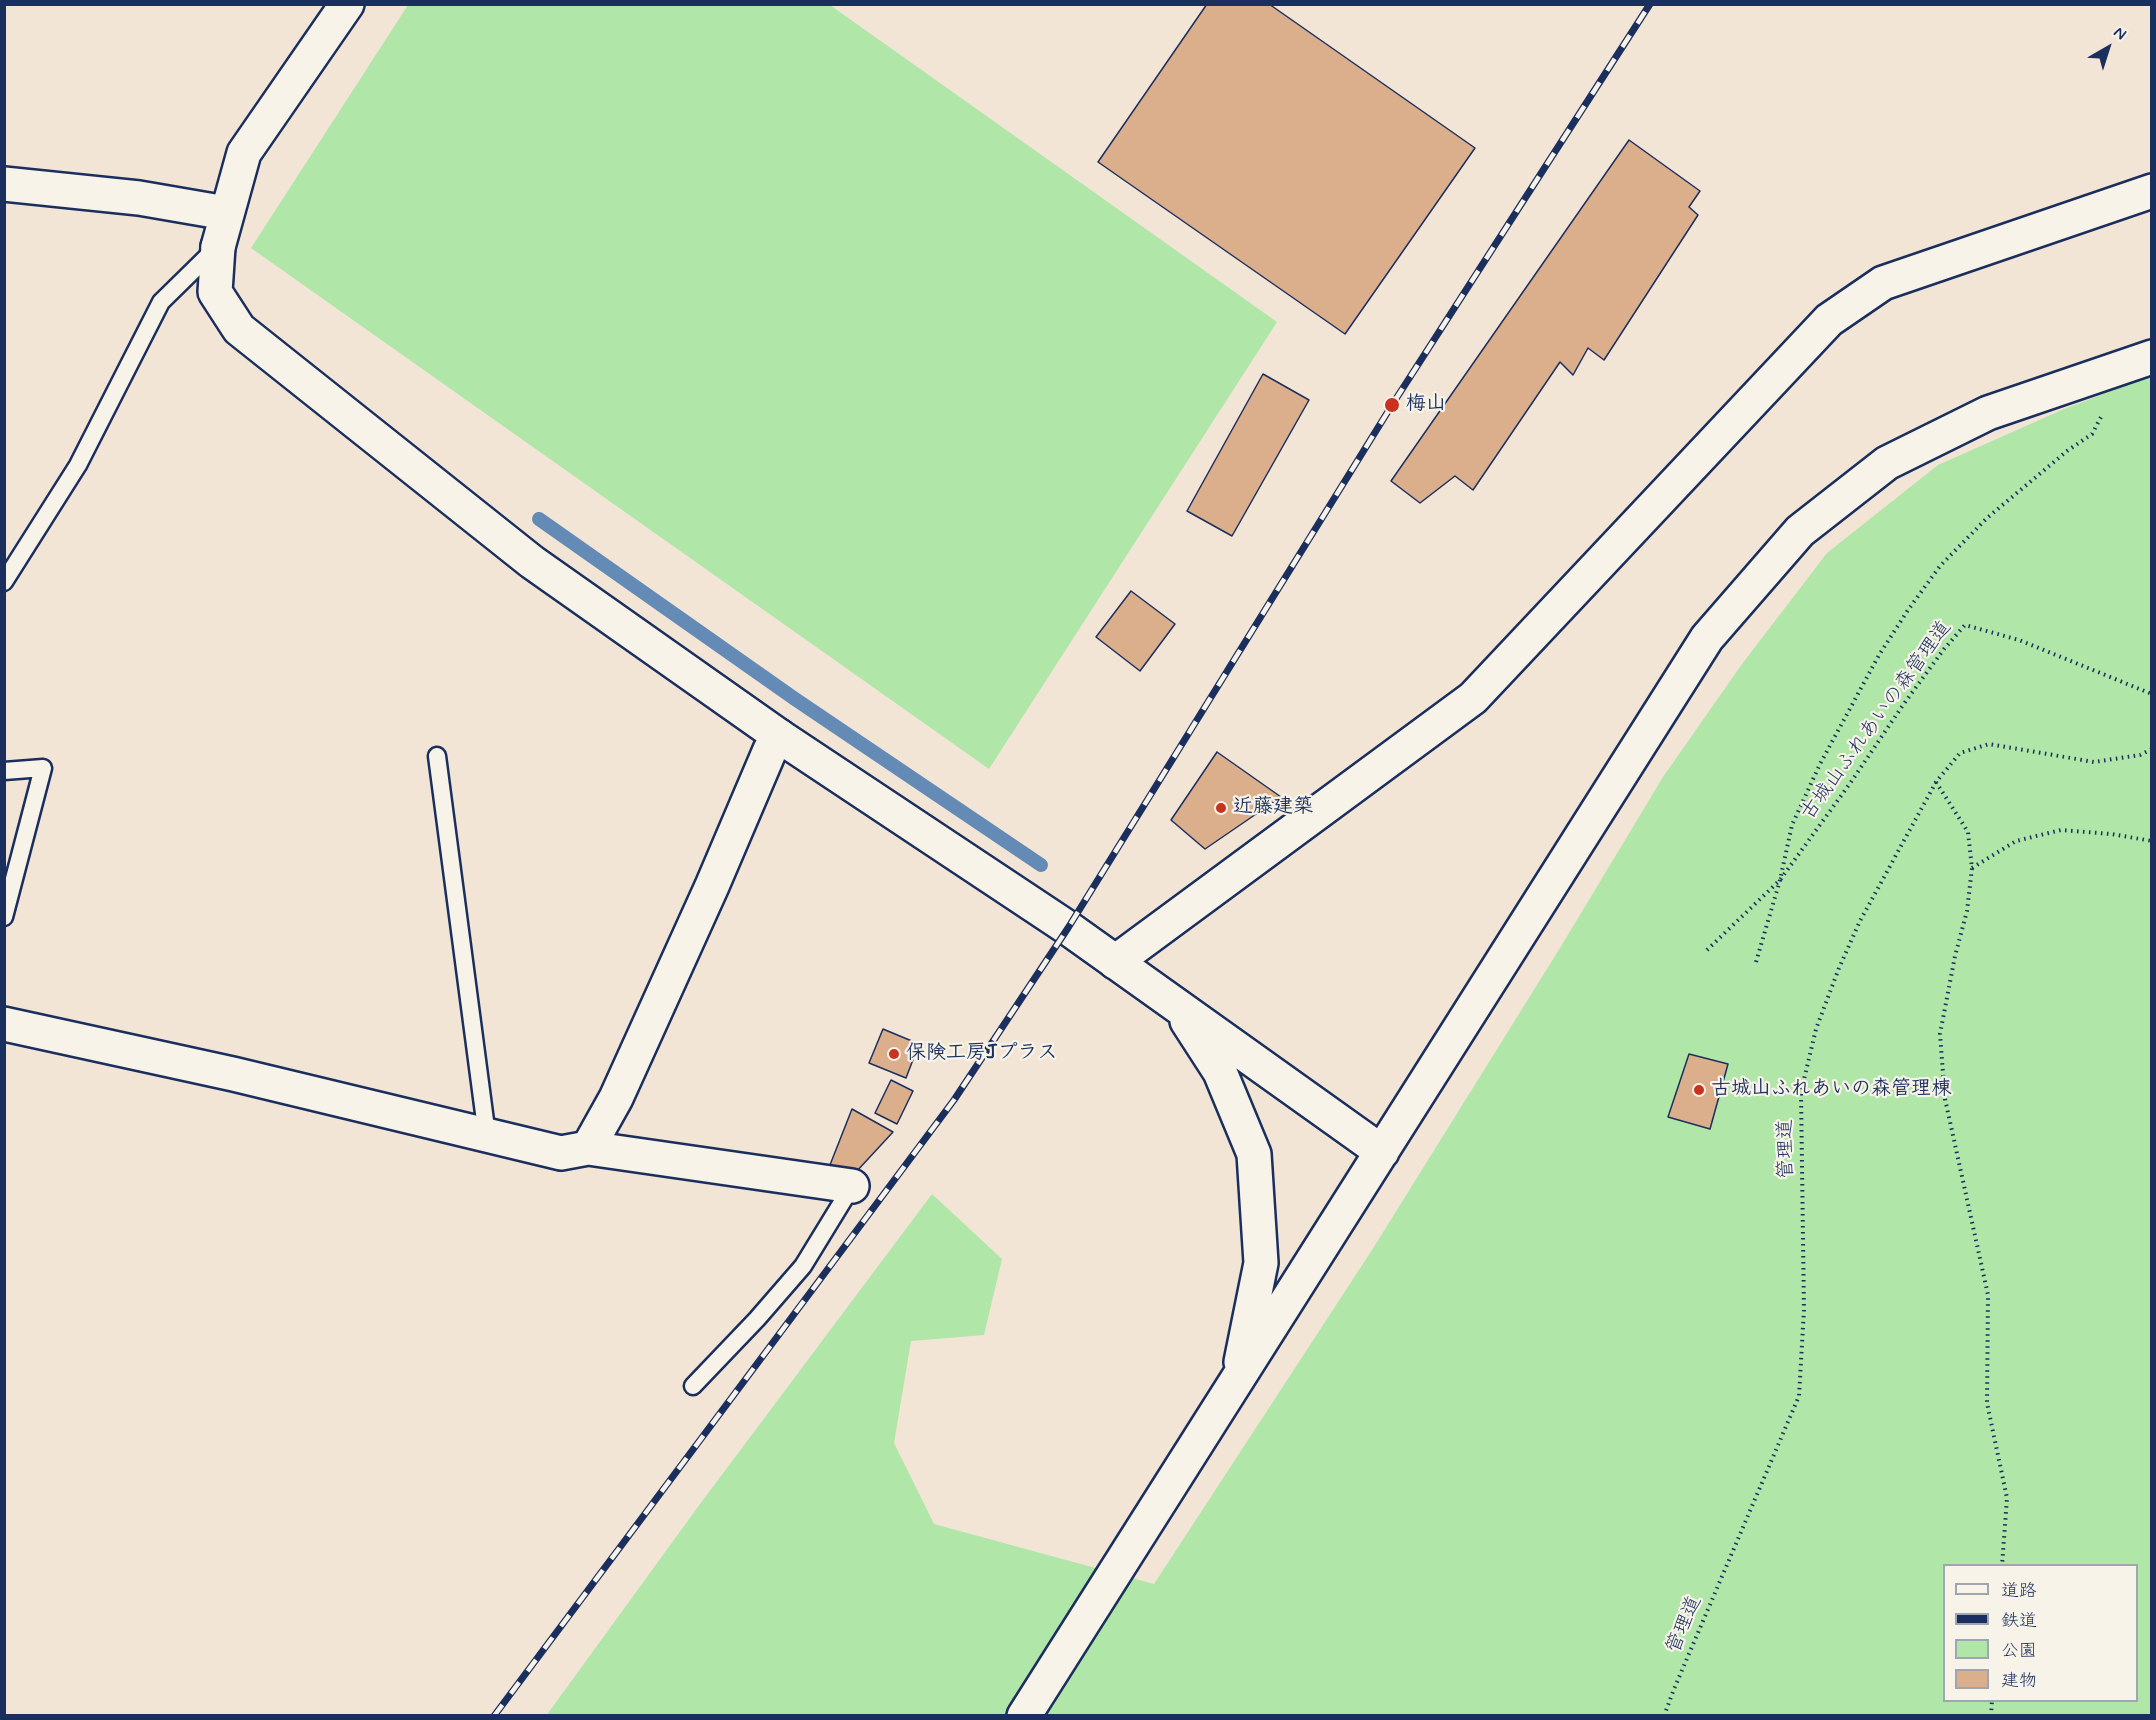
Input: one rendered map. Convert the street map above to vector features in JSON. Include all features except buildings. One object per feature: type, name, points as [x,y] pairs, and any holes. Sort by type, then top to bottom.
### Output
[{"type":"street","points":[[347,4],[244,153],[218,247],[215,292],[239,329],[532,562],[779,736],[886,805],[1115,962],[1382,1152]]},
{"type":"street","points":[[4,184],[139,198],[226,213]]},
{"type":"street","points":[[1115,962],[1473,698],[1828,320],[1883,283],[2151,191]]},
{"type":"street","points":[[1023,1716],[1707,638],[1800,531],[1887,463],[1988,412],[2151,357]]},
{"type":"street","points":[[588,1148],[616,1098],[712,886],[770,750],[779,736]]},
{"type":"street","points":[[1177,1006],[1220,1072],[1254,1154],[1261,1263],[1237,1381]]},
{"type":"street","points":[[4,1024],[233,1074],[561,1153],[588,1148],[852,1186]]},
{"type":"lane","points":[[4,582],[78,465],[161,302],[218,247]]},
{"type":"lane","points":[[438,756],[487,1136]]},
{"type":"lane","points":[[4,771],[43,768],[4,917]]},
{"type":"lane","points":[[693,1386],[757,1319],[803,1266],[852,1186]]},
{"type":"path","name":"古城山ふれあいの森管理道","points":[[1756,962],[1780,880],[1792,825],[1820,764],[1879,655],[1940,566],[1987,518],[2067,451],[2092,434],[2107,405],[2113,370]]},
{"type":"path","name":"古城山ふれあいの森管理道","points":[[1707,950],[1780,880],[1903,705],[1944,649],[1965,625],[2019,640],[2151,694]]},
{"type":"path","name":"管理道","points":[[1664,1716],[1799,1396],[1804,1310],[1801,1092],[1816,1029],[1860,921],[1936,782],[1960,753],[1989,744],[2094,762],[2140,755],[2151,749]]},
{"type":"path","points":[[1936,782],[1968,832],[1972,868],[1967,911],[1955,956],[1941,1034],[1945,1099],[1988,1295],[1987,1403],[2007,1498],[2002,1564]]},
{"type":"path","points":[[1972,868],[2016,841],[2061,830],[2111,834],[2151,841]]},
{"type":"green space","points":[[408,5],[830,5],[1277,322],[989,769],[251,248]]},
{"type":"green space","points":[[2151,376],[2151,1715],[546,1716],[700,1504],[932,1194],[1002,1259],[984,1335],[911,1341],[894,1443],[934,1524],[1154,1584],[1372,1250],[1560,948],[1663,777],[1742,664],[1827,553],[1938,465],[2064,409]]},
{"type":"waterway","points":[[539,519],[795,699],[1041,865]]},
{"type":"railway","points":[[494,1716],[954,1100],[1068,928],[1392,405],[1650,4]]},
{"type":"place","name":"梅山","points":[[1392,405]]},
{"type":"place","name":"近藤建築","points":[[1221,808]]},
{"type":"place","name":"保険工房Jプラス","points":[[894,1054]]},
{"type":"place","name":"古城山ふれあいの森管理棟","points":[[1699,1090]]}]
